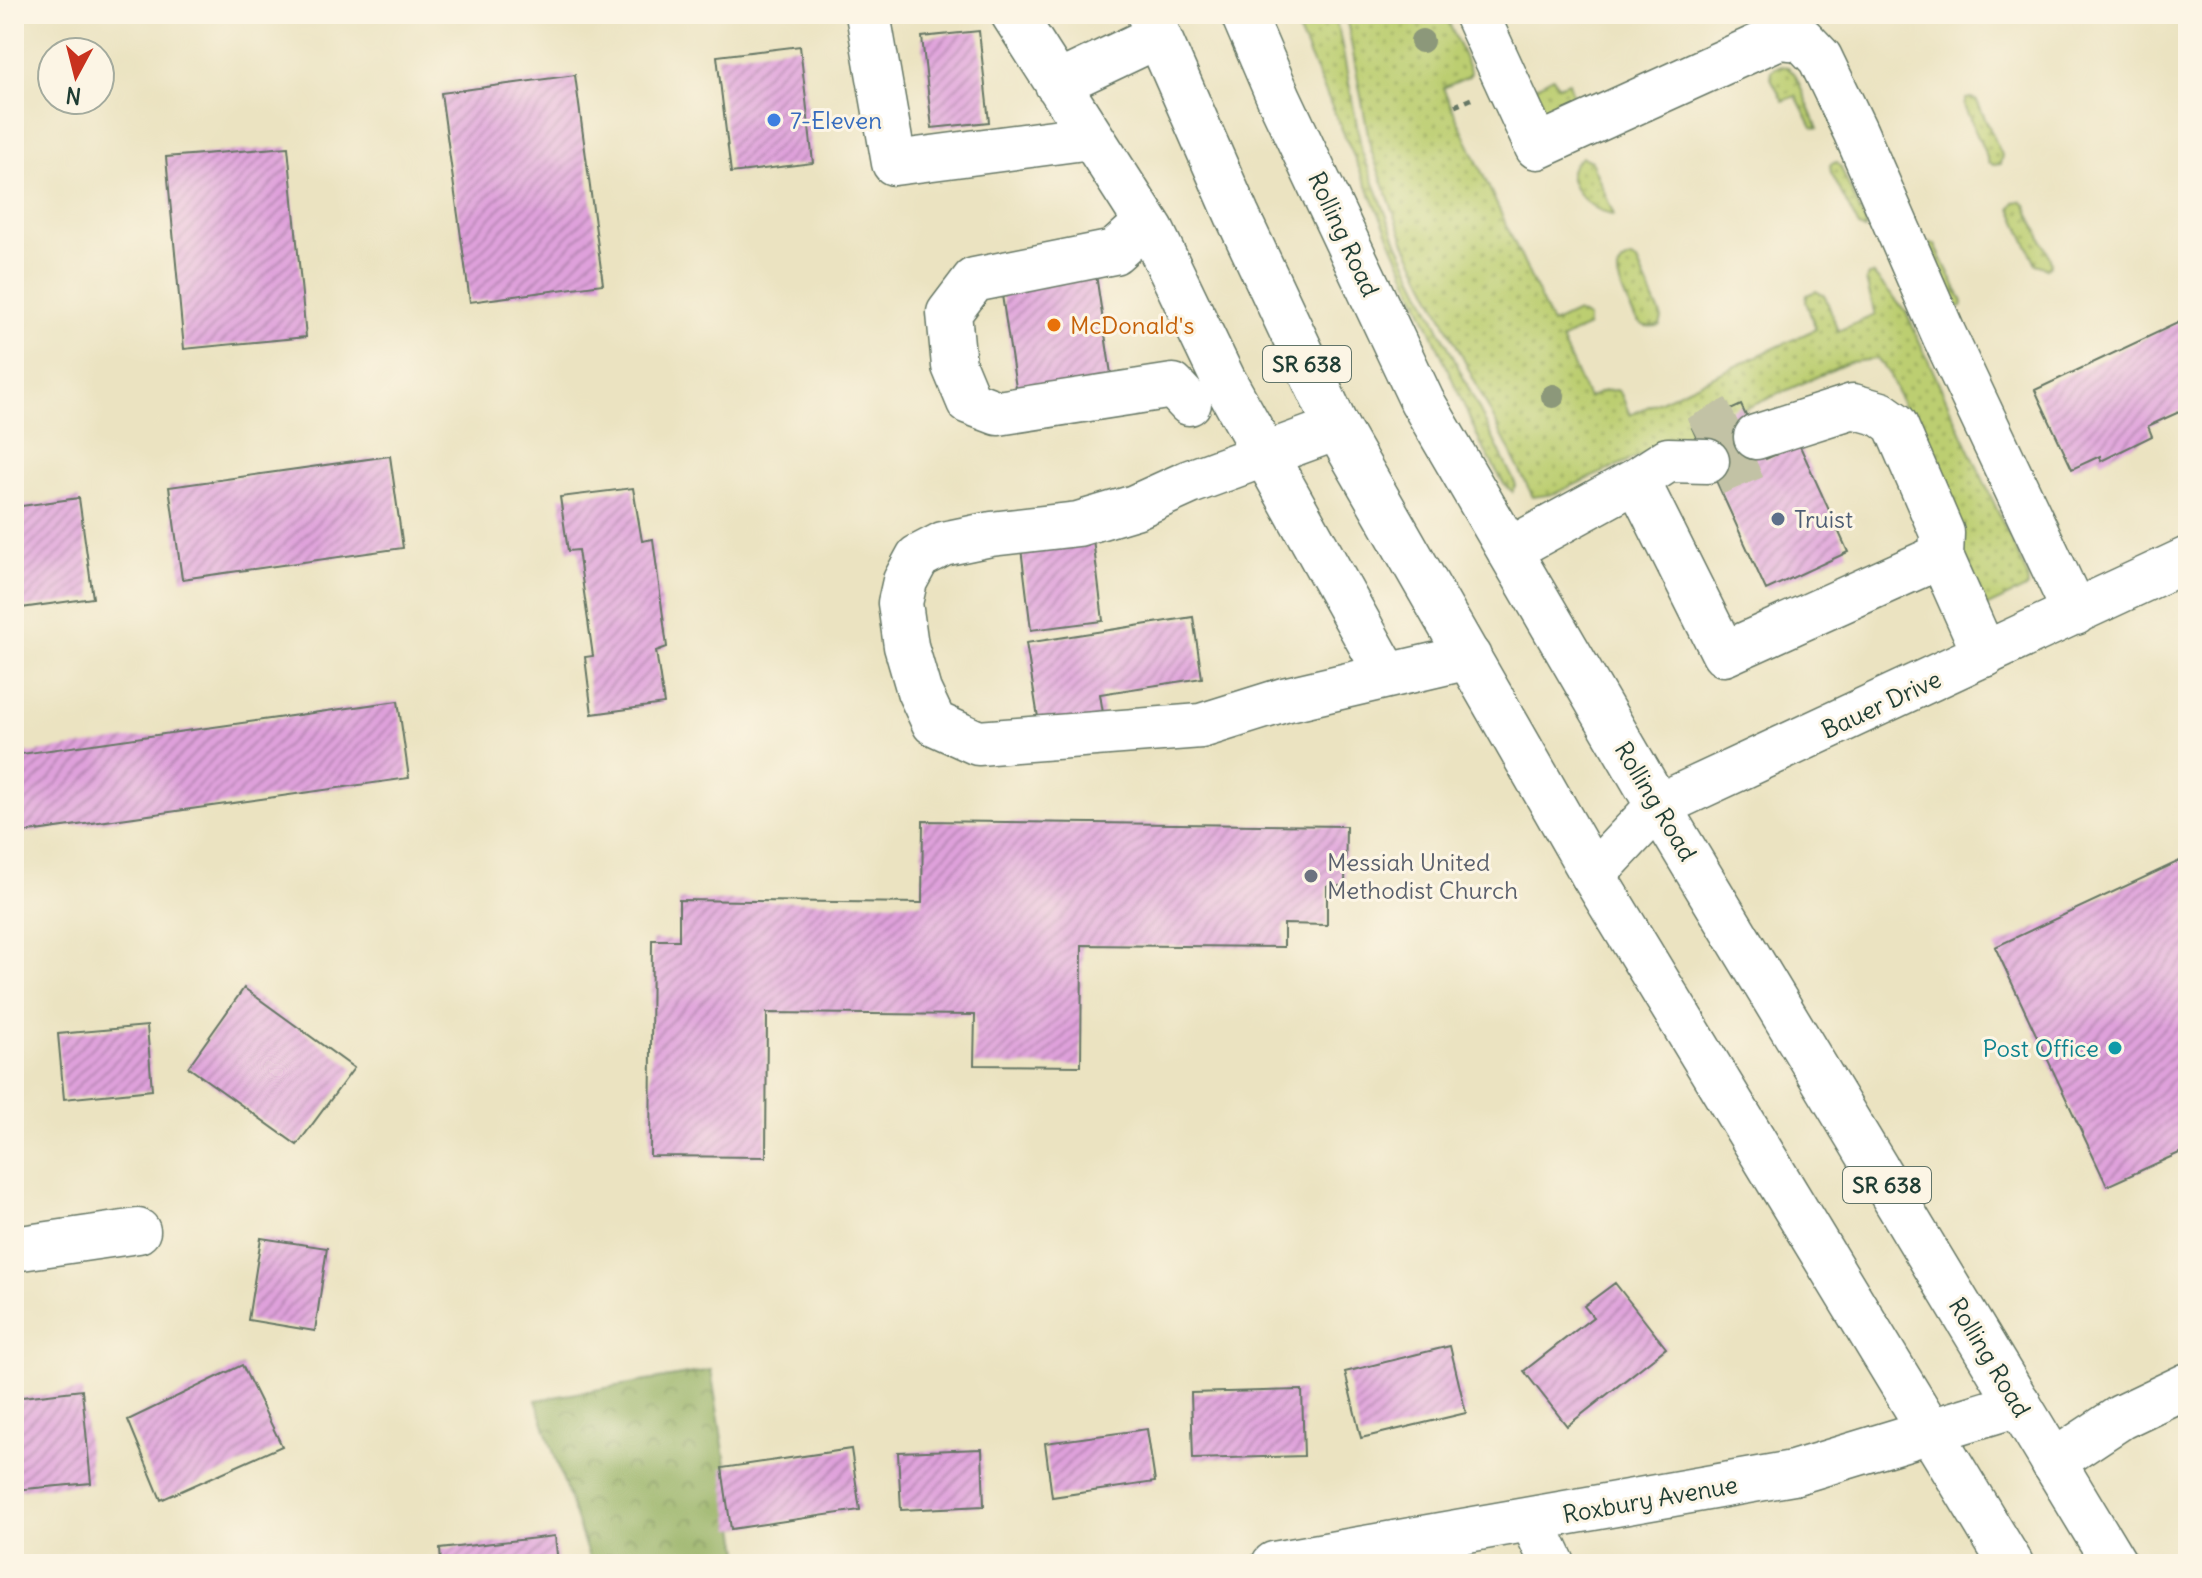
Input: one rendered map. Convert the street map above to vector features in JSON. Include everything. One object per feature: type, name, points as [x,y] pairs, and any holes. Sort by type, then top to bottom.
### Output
[{"type":"main road","points":[[868,14],[894,163],[1091,137]]},
{"type":"main road","points":[[1013,14],[1152,231],[1223,379],[1388,676]]},
{"type":"main road","name":"Rolling Road","points":[[1243,14],[1279,98],[1422,401],[1658,806],[2115,1564]]},
{"type":"main road","points":[[1476,14],[1537,147],[1779,37],[1802,39],[1820,58],[1944,335],[2075,613]]},
{"type":"main road","points":[[1057,84],[1153,25]]},
{"type":"main road","name":"SR 638","points":[[1153,25],[1237,215],[1337,428],[1593,875],[2011,1564]]},
{"type":"main road","points":[[1134,234],[1114,252],[974,280],[949,313],[954,366],[969,402],[998,413],[1173,386],[1189,403]]},
{"type":"main road","points":[[1755,434],[1853,406],[1881,414],[1895,424],[1942,533],[1941,556],[1985,655]]},
{"type":"main road","points":[[1337,428],[1190,482],[1121,512],[1078,524],[991,534],[943,544],[918,557],[905,581],[900,603],[910,661],[919,691],[934,723],[978,743],[1201,726],[1284,700],[1469,657]]},
{"type":"main road","points":[[1509,550],[1668,460],[1700,458]]},
{"type":"main road","points":[[1637,480],[1724,654],[1941,556]]},
{"type":"main road","name":"Bauer Drive","points":[[1593,875],[1658,806],[2188,559]]},
{"type":"main road","points":[[14,1249],[138,1231]]},
{"type":"main road","points":[[2053,1462],[2121,1417],[2188,1385]]},
{"type":"main road","name":"Roxbury Avenue","points":[[1274,1564],[1793,1473],[2019,1404]]},
{"type":"main road","points":[[1532,1520],[1553,1564]]},
{"type":"green space","points":[[1291,14],[1332,14],[1339,31],[1362,152],[1397,242],[1516,485],[1513,492],[1504,484],[1480,442]]},
{"type":"green space","points":[[1343,14],[1445,14],[1471,73],[1443,88],[1552,324],[1577,312],[1588,318],[1588,326],[1561,340],[1588,398],[1604,391],[1617,390],[1630,415],[1816,329],[1806,302],[1807,295],[1816,291],[1825,296],[1838,331],[1875,315],[1866,280],[1868,275],[1873,274],[1906,312],[2027,575],[2028,587],[1986,607],[1889,373],[1877,359],[1850,362],[1554,494],[1533,497],[1405,243],[1371,150],[1348,26]]},
{"type":"green space","points":[[1779,66],[1788,67],[1795,74],[1818,128],[1812,127],[1796,96],[1783,101],[1771,78],[1772,70]]},
{"type":"green space","points":[[1553,77],[1558,86],[1569,82],[1577,110],[1551,118],[1532,89]]},
{"type":"green space","points":[[1966,99],[1977,101],[2002,155],[2000,164],[1989,162],[1964,106]]},
{"type":"green space","points":[[1582,157],[1591,161],[1614,215],[1585,200],[1572,183],[1573,165]]},
{"type":"green space","points":[[1836,162],[1866,224],[1865,230],[1859,227],[1831,173],[1830,165]]},
{"type":"green space","points":[[2021,201],[2026,205],[2050,258],[2051,264],[2047,268],[2036,264],[2011,208],[2015,202]]},
{"type":"green space","points":[[1930,242],[1935,245],[1963,302],[1962,307],[1955,304],[1929,246]]},
{"type":"green space","points":[[1631,258],[1637,262],[1662,318],[1660,325],[1650,327],[1641,324],[1626,299],[1618,271],[1623,262]]},
{"type":"green space","points":[[711,1370],[742,1564],[591,1564],[536,1400]]},
{"type":"building","points":[[979,31],[989,122],[932,128],[922,37]]},
{"type":"building","points":[[800,46],[813,163],[731,173],[717,56]]},
{"type":"building","points":[[575,75],[603,284],[470,302],[441,93]]},
{"type":"building","points":[[288,147],[306,337],[184,349],[166,157]]},
{"type":"building","points":[[1095,268],[1113,387],[1018,401],[1000,282]]},
{"type":"building","points":[[2188,318],[2188,408],[2148,426],[2152,436],[2101,461],[2100,456],[2072,469],[2035,390]]},
{"type":"building","points":[[1741,405],[1766,459],[1799,444],[1848,552],[1766,590],[1692,428]]},
{"type":"building","points":[[390,456],[403,548],[182,579],[169,487]]},
{"type":"building","points":[[633,488],[642,541],[653,539],[667,647],[656,651],[664,704],[592,714],[585,657],[593,656],[578,550],[568,551],[560,497]]},
{"type":"building","points":[[79,498],[93,598],[14,609],[14,507]]},
{"type":"building","points":[[1093,539],[1103,621],[1031,630],[1021,548]]},
{"type":"building","points":[[1193,617],[1202,678],[1100,694],[1105,726],[1041,736],[1026,643]]},
{"type":"building","points":[[398,701],[409,778],[14,834],[14,755]]},
{"type":"building","points":[[923,821],[1346,826],[1345,886],[1327,886],[1327,925],[1284,924],[1284,947],[1082,945],[1081,1066],[974,1065],[975,1015],[767,1013],[766,1157],[650,1156],[652,940],[679,940],[679,900],[922,903]]},
{"type":"building","name":"Post Office","points":[[2188,857],[2188,1149],[2107,1186],[1995,947]]},
{"type":"building","points":[[244,988],[354,1068],[297,1145],[188,1067]]},
{"type":"building","points":[[147,1026],[152,1090],[64,1099],[58,1034]]},
{"type":"building","points":[[261,1238],[327,1248],[315,1331],[248,1320]]},
{"type":"building","points":[[1615,1283],[1666,1348],[1567,1426],[1524,1371],[1593,1317],[1584,1306]]},
{"type":"building","points":[[1450,1346],[1466,1413],[1361,1438],[1345,1372]]},
{"type":"building","points":[[242,1365],[282,1446],[161,1500],[128,1420]]},
{"type":"building","points":[[82,1390],[91,1483],[14,1490],[14,1398]]},
{"type":"building","points":[[1302,1390],[1304,1456],[1193,1459],[1191,1393]]},
{"type":"building","points":[[1147,1429],[1155,1482],[1052,1497],[1045,1443]]},
{"type":"building","points":[[851,1449],[860,1510],[731,1529],[722,1468]]},
{"type":"building","points":[[982,1449],[984,1506],[901,1510],[898,1452]]},
{"type":"building","points":[[555,1536],[558,1564],[441,1564],[440,1549]]},
{"type":"tunnel","points":[[1697,438],[1745,413]]},
{"type":"tunnel","points":[[1714,474],[1763,453]]},
{"type":"place","name":"7-Eleven","points":[[774,120]]},
{"type":"place","name":"McDonald's","points":[[1054,325]]},
{"type":"place","name":"Truist","points":[[1778,519]]},
{"type":"place","name":"Messiah United Methodist Church","points":[[1311,876]]},
{"type":"place","name":"Post Office","points":[[2115,1048]]}]
